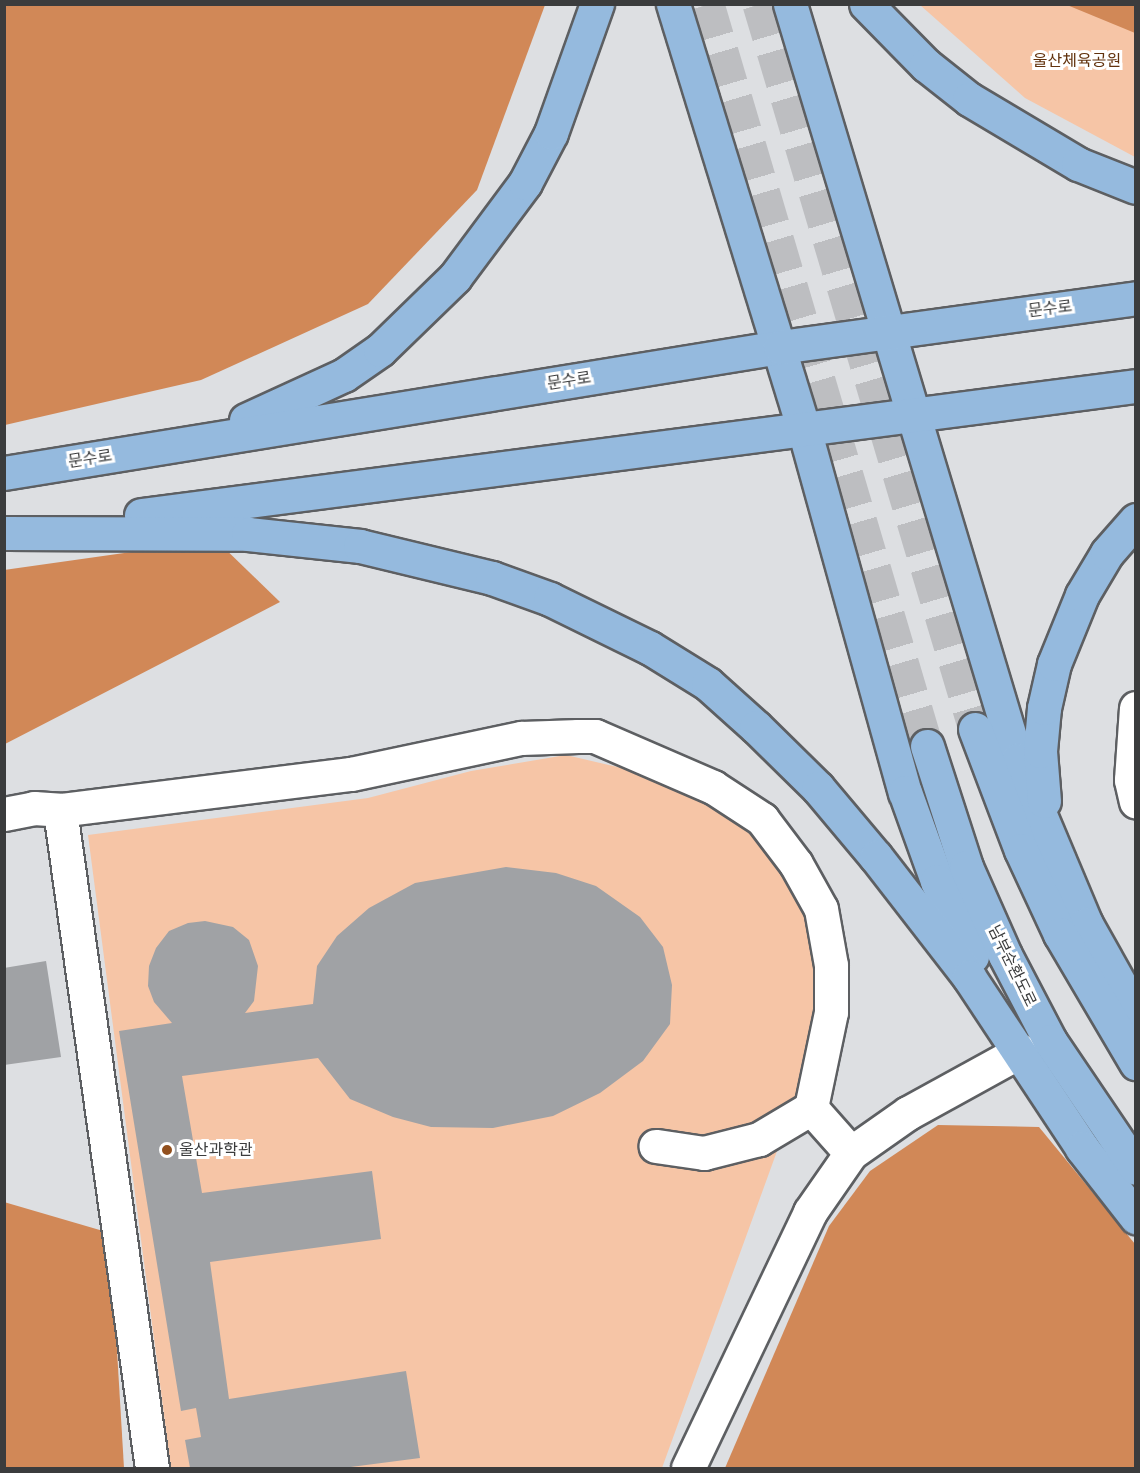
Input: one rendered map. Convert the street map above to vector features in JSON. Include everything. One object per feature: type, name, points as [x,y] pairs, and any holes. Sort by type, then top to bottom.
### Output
[{"type":"main road","points":[[167,446],[301,397],[362,362],[419,314],[455,277],[525,183],[567,94],[597,4]]},
{"type":"main road","points":[[673,4],[780,347],[905,792],[937,881],[1021,1051]]},
{"type":"main road","points":[[790,4],[911,415],[1017,760],[1086,924],[1136,1012]]},
{"type":"main road","points":[[866,4],[926,65],[969,99],[1078,164],[1136,188]]},
{"type":"main road","name":"문수로","points":[[4,473],[780,347],[1136,298]]},
{"type":"main road","points":[[4,533],[1136,387]]},
{"type":"main road","points":[[1050,841],[1041,751],[1044,708],[1054,664],[1082,595],[1107,553],[1136,520]]},
{"type":"main road","points":[[4,533],[248,534],[360,546],[492,578],[603,624],[708,684],[818,788],[928,920],[1021,1051],[1083,1148],[1136,1217]]},
{"type":"main road","points":[[975,729],[1021,850],[1060,934],[1136,1063]]},
{"type":"main road","name":"남부순환도로","points":[[927,746],[966,867],[1005,955],[1050,1041],[1136,1168]]},
{"type":"street","points":[[1136,708],[1131,780],[1136,801]]},
{"type":"street","points":[[4,814],[34,808],[60,810],[351,774],[521,738],[595,736],[662,761],[713,787],[762,819],[796,864],[821,909],[831,965],[831,1012],[811,1108],[759,1139],[704,1153],[656,1146]]},
{"type":"street","points":[[60,810],[152,1468]]},
{"type":"street","points":[[688,1468],[810,1212],[851,1153],[908,1113],[1021,1051]]},
{"type":"street","points":[[811,1108],[851,1153]]},
{"type":"green space","name":"울산체육공원","points":[[920,5],[1135,5],[1135,157],[1025,98]]},
{"type":"green space","points":[[566,755],[673,780],[736,814],[783,856],[820,951],[823,1016],[809,1063],[662,1468],[171,1468],[88,835],[368,798],[471,771]]},
{"type":"shaded area","points":[[4,5],[545,5],[477,190],[368,304],[201,380],[5,425]]},
{"type":"shaded area","points":[[1067,5],[1135,5],[1135,33]]},
{"type":"shaded area","points":[[216,540],[280,602],[5,744],[4,570]]},
{"type":"shaded area","points":[[938,1125],[1039,1127],[1135,1244],[1135,1468],[725,1468],[829,1226],[870,1171]]},
{"type":"shaded area","points":[[4,1202],[110,1233],[124,1468],[5,1468]]},
{"type":"building","name":"울산과학관","points":[[506,867],[556,873],[596,886],[640,917],[663,947],[672,985],[670,1024],[643,1061],[600,1093],[553,1116],[493,1128],[431,1127],[393,1117],[350,1099],[318,1058],[182,1076],[202,1193],[372,1171],[381,1239],[210,1262],[229,1399],[406,1371],[420,1458],[343,1468],[190,1468],[185,1440],[201,1437],[196,1408],[181,1411],[119,1031],[172,1023],[154,1002],[148,986],[149,966],[156,948],[169,931],[188,923],[205,921],[233,927],[249,940],[258,966],[254,1001],[245,1013],[313,1004],[317,966],[337,936],[369,908],[415,883]]},
{"type":"building","points":[[46,961],[61,1057],[4,1065],[4,968]]},
{"type":"tunnel","points":[[708,4],[927,746]]},
{"type":"tunnel","points":[[759,4],[975,729]]},
{"type":"place","name":"울산과학관","points":[[167,1150]]}]
